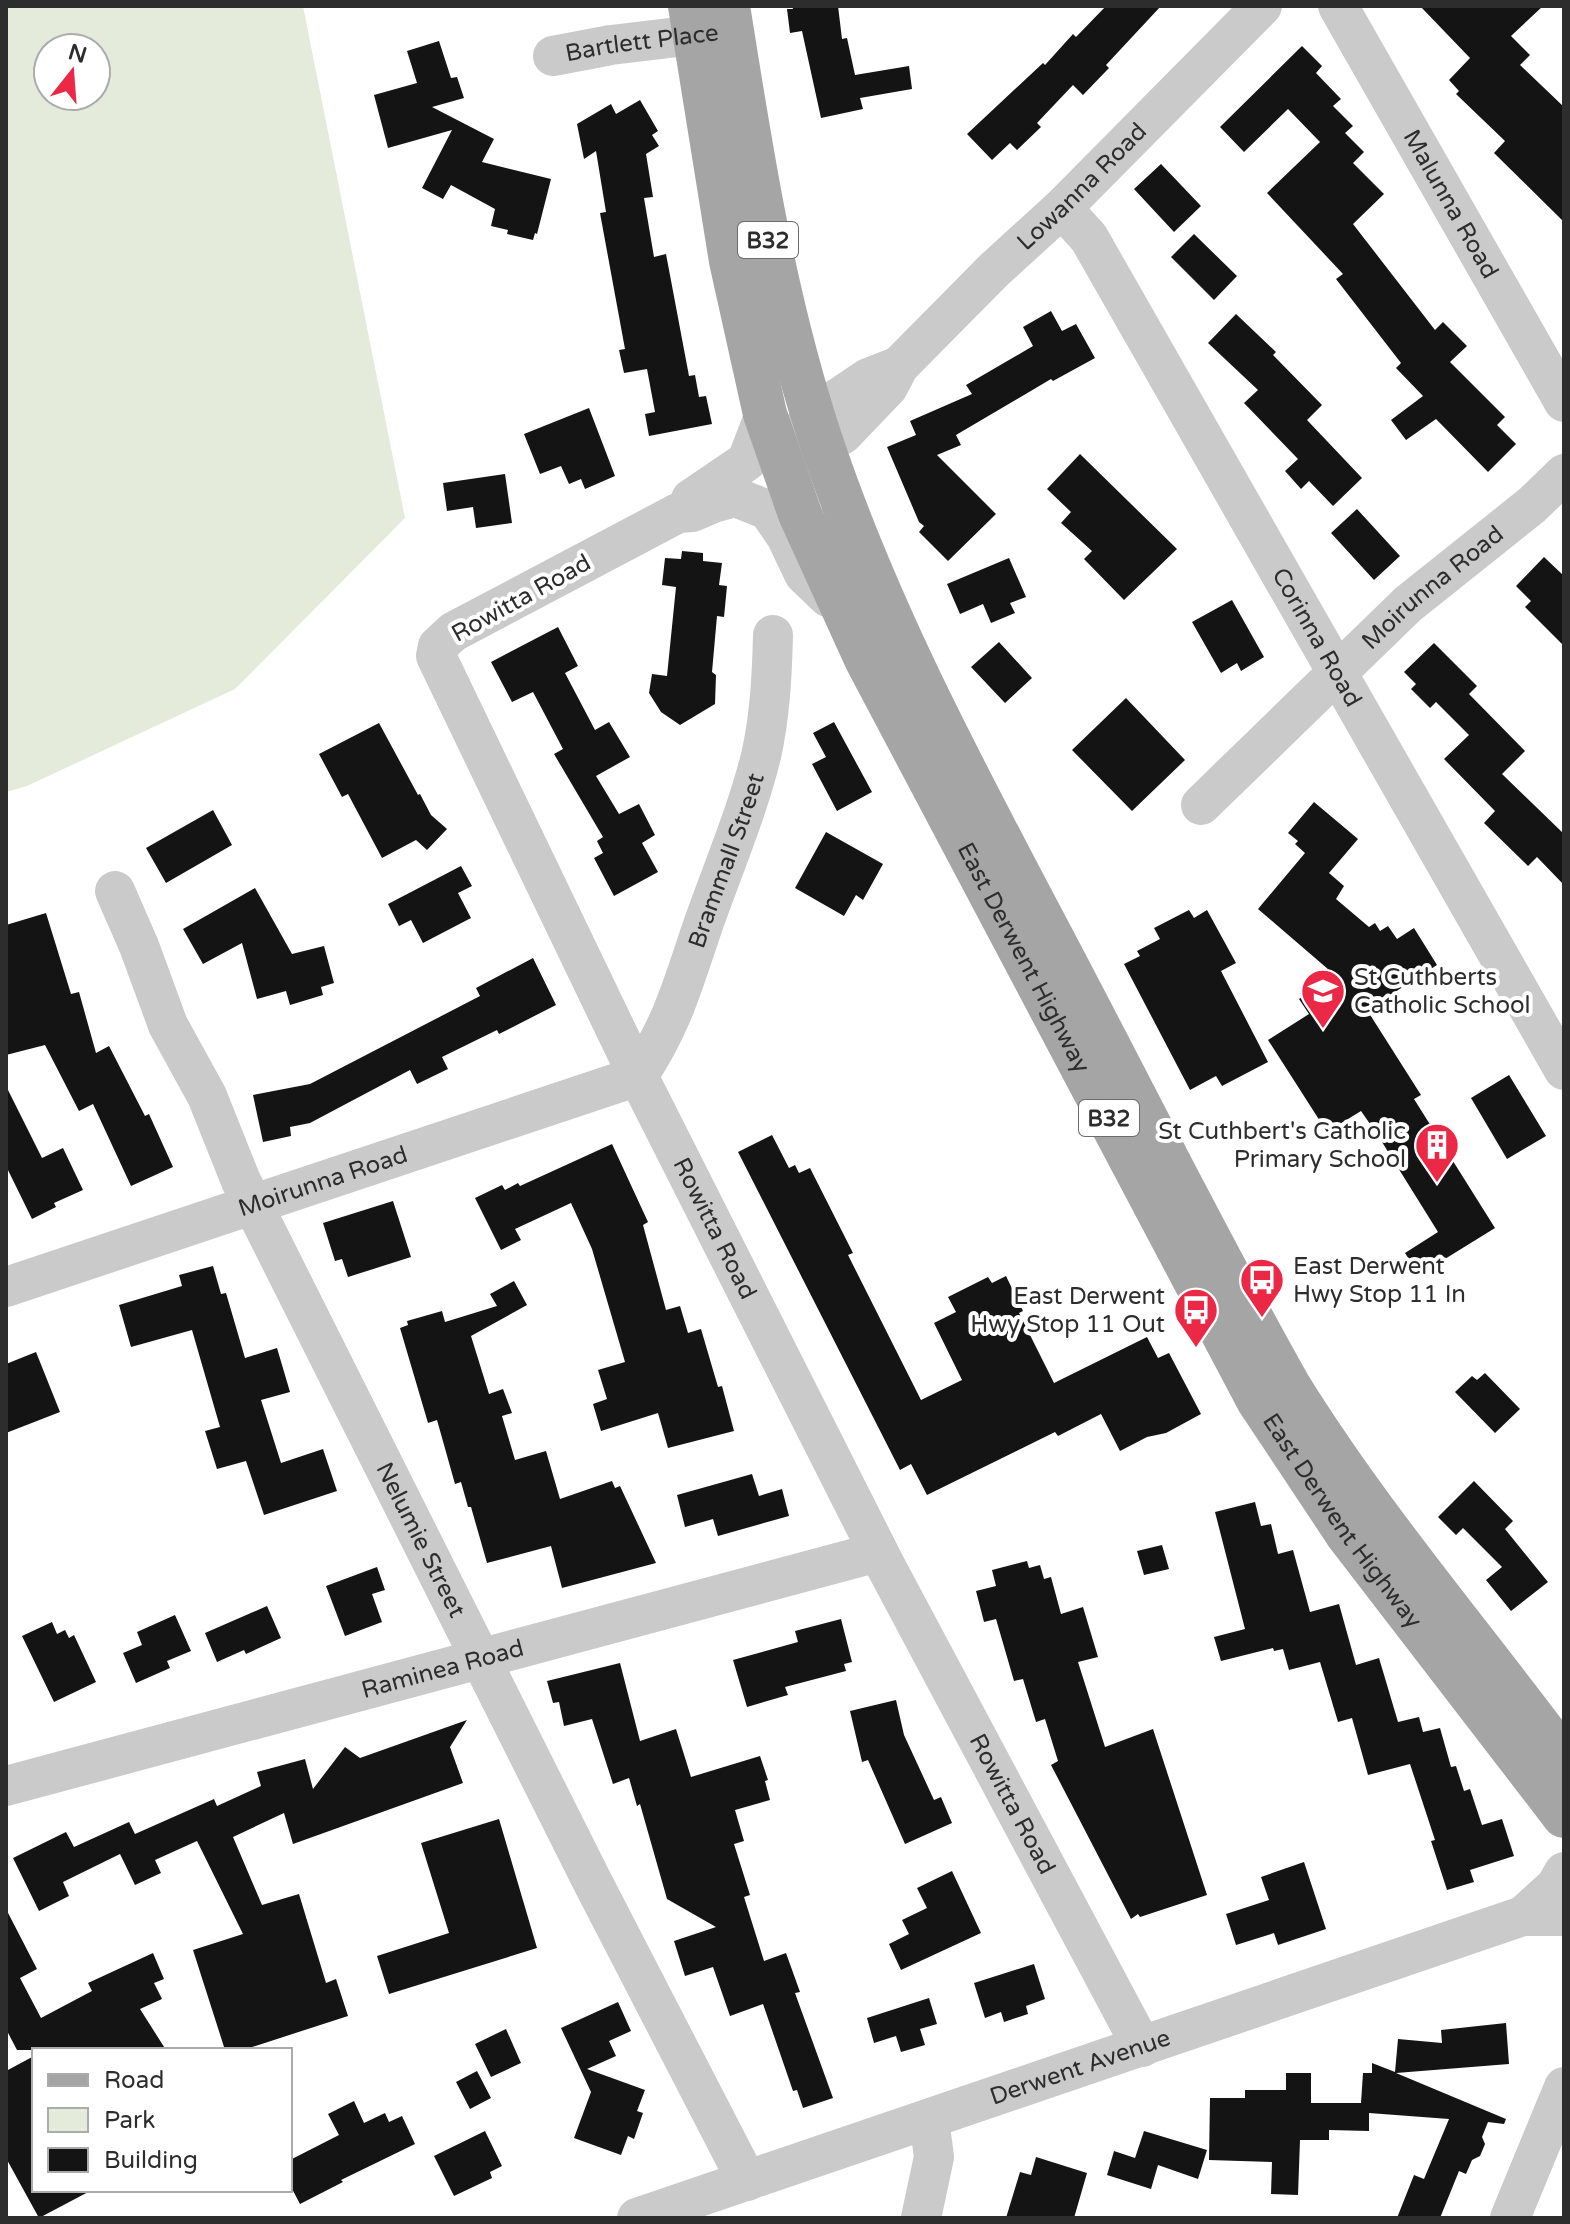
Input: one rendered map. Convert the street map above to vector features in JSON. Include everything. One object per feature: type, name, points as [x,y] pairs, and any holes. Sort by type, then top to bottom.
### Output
[{"type":"main road","name":"East Derwent Highway","points":[[711,20],[731,261],[765,414],[800,514],[866,659],[1258,1400],[1347,1534],[1564,1816]]},
{"type":"main road","name":"East Derwent Highway","points":[[711,20],[793,349],[818,430],[848,516],[953,750],[1276,1363],[1329,1450],[1378,1518],[1564,1759]]},
{"type":"street","name":"Lowanna Road","points":[[780,458],[818,430],[868,378],[899,366],[994,270],[1062,208],[1262,6]]},
{"type":"street","name":"Malunna Road","points":[[1338,6],[1564,402]]},
{"type":"street","name":"Bartlett Place","points":[[553,56],[711,20]]},
{"type":"street","name":"Corinna Road","points":[[1062,208],[1089,238],[1564,1070]]},
{"type":"street","name":"Rowitta Road","points":[[678,513],[684,503],[747,461],[765,414]]},
{"type":"street","name":"Moirunna Road","points":[[1201,805],[1408,604],[1532,505],[1564,474]]},
{"type":"street","name":"Rowitta Road","points":[[846,615],[804,574],[786,536],[768,510],[735,497],[692,512],[678,513],[453,632],[438,646],[436,656],[638,1076],[878,1552],[1142,2047]]},
{"type":"street","name":"Brammall Street","points":[[638,1076],[660,1043],[680,997],[753,784],[769,708],[773,635]]},
{"type":"street","name":"Nelumie Street","points":[[115,891],[168,1025],[207,1096],[236,1170],[747,2181]]},
{"type":"street","name":"Moirunna Road","points":[[6,1287],[638,1076]]},
{"type":"street","name":"Raminea Road","points":[[6,1786],[878,1552]]},
{"type":"street","name":"Derwent Avenue","points":[[1523,1916],[1556,1886],[1564,1872]]},
{"type":"street","name":"Derwent Avenue","points":[[637,2218],[1523,1916],[1564,1916]]},
{"type":"street","points":[[1510,2218],[1564,2087]]},
{"type":"street","points":[[921,2218],[934,2157],[929,2119]]},
{"type":"green space","points":[[6,6],[303,6],[405,518],[235,689],[27,786],[6,792]]},
{"type":"building","points":[[792,6],[838,6],[842,39],[847,38],[855,75],[909,66],[912,89],[860,98],[863,109],[821,118],[802,31],[790,33],[787,9],[793,9]]},
{"type":"building","points":[[1106,6],[1161,6],[1106,65],[1109,68],[1083,95],[1073,85],[1037,123],[1041,127],[1017,150],[1010,143],[992,160],[967,134],[1043,63],[1045,65],[1073,34],[1076,37]]},
{"type":"building","points":[[1420,6],[1543,6],[1511,36],[1530,55],[1520,65],[1564,107],[1564,222],[1494,153],[1505,141],[1456,94],[1459,91],[1449,80],[1470,58]]},
{"type":"building","points":[[439,41],[451,78],[457,77],[464,98],[432,107],[494,139],[482,162],[551,179],[533,240],[507,234],[508,230],[491,226],[495,209],[451,185],[443,199],[422,188],[452,130],[388,148],[374,95],[417,83],[407,51]]},
{"type":"building","points":[[1302,46],[1322,66],[1316,73],[1341,99],[1333,106],[1353,126],[1345,133],[1364,152],[1353,163],[1384,194],[1353,224],[1435,330],[1443,322],[1467,346],[1450,362],[1505,417],[1497,425],[1516,444],[1488,472],[1436,419],[1406,440],[1391,420],[1423,396],[1396,368],[1401,363],[1336,279],[1343,274],[1267,193],[1320,142],[1288,109],[1244,152],[1220,127]]},
{"type":"building","points":[[640,100],[658,131],[652,135],[659,146],[646,154],[653,197],[644,198],[654,257],[666,254],[689,376],[695,375],[699,397],[706,396],[712,424],[649,436],[645,414],[655,412],[647,369],[624,373],[619,350],[625,349],[600,213],[606,212],[596,151],[584,159],[577,124],[611,104],[616,114]]},
{"type":"building","points":[[1161,164],[1201,206],[1174,232],[1134,189]]},
{"type":"building","points":[[1194,234],[1237,276],[1214,300],[1171,257]]},
{"type":"building","points":[[1051,311],[1062,331],[1076,324],[1095,358],[1053,381],[1051,379],[956,435],[961,445],[937,455],[996,514],[948,561],[919,532],[924,526],[919,522],[887,447],[916,435],[910,421],[972,394],[966,385],[1033,346],[1023,327]]},
{"type":"building","points":[[1236,314],[1276,352],[1273,355],[1322,405],[1307,420],[1362,478],[1333,506],[1309,481],[1301,489],[1285,471],[1298,459],[1244,403],[1258,390],[1208,343]]},
{"type":"building","points":[[589,408],[615,476],[585,489],[581,479],[569,484],[561,466],[540,474],[524,434]]},
{"type":"building","points":[[1080,454],[1177,549],[1124,600],[1084,559],[1092,551],[1061,523],[1071,512],[1047,489]]},
{"type":"building","points":[[505,474],[512,523],[476,528],[473,507],[447,511],[443,483]]},
{"type":"building","points":[[1357,509],[1400,556],[1374,580],[1331,533]]},
{"type":"building","points":[[682,551],[703,553],[703,561],[722,563],[719,585],[727,586],[724,617],[717,616],[712,672],[716,675],[715,704],[680,725],[661,712],[649,693],[652,674],[667,676],[676,587],[662,585],[665,558],[681,559]]},
{"type":"building","points":[[1544,557],[1564,576],[1564,646],[1525,607],[1531,601],[1516,586]]},
{"type":"building","points":[[1009,558],[1026,597],[1010,603],[1015,613],[991,623],[983,604],[960,614],[947,584]]},
{"type":"building","points":[[1232,600],[1264,657],[1241,671],[1237,663],[1221,673],[1192,622]]},
{"type":"building","points":[[558,627],[578,666],[565,673],[595,730],[609,722],[630,757],[596,776],[619,814],[639,804],[655,835],[642,843],[658,872],[614,896],[594,858],[603,853],[597,841],[603,837],[554,754],[563,749],[533,692],[512,702],[491,662]]},
{"type":"building","points":[[999,642],[1032,678],[1005,703],[971,667]]},
{"type":"building","points":[[1434,643],[1477,686],[1469,694],[1525,751],[1502,774],[1564,834],[1564,885],[1537,857],[1528,866],[1484,823],[1495,811],[1444,759],[1469,735],[1436,702],[1430,708],[1411,689],[1416,684],[1404,672]]},
{"type":"building","points":[[1126,698],[1185,760],[1132,811],[1072,750]]},
{"type":"building","points":[[834,722],[872,792],[837,811],[812,764],[826,757],[813,733]]},
{"type":"building","points":[[379,723],[418,795],[431,815],[447,829],[427,850],[416,840],[382,858],[348,794],[342,797],[319,754]]},
{"type":"building","points":[[1314,802],[1358,839],[1329,873],[1344,886],[1336,899],[1369,927],[1375,923],[1380,931],[1388,926],[1397,939],[1414,928],[1437,965],[1367,1010],[1421,1095],[1414,1099],[1495,1228],[1419,1275],[1405,1253],[1438,1232],[1377,1134],[1361,1111],[1327,1132],[1268,1040],[1309,1014],[1299,999],[1336,976],[1258,909],[1305,853],[1295,844],[1298,841],[1288,833]]},
{"type":"building","points":[[213,810],[232,845],[166,883],[146,848]]},
{"type":"building","points":[[826,832],[883,864],[863,900],[856,895],[844,916],[795,888]]},
{"type":"building","points":[[461,866],[472,886],[458,893],[471,918],[423,943],[411,920],[399,926],[388,904]]},
{"type":"building","points":[[255,888],[292,954],[324,946],[334,983],[321,987],[323,995],[290,1005],[286,991],[257,999],[242,943],[203,964],[183,929]]},
{"type":"building","points":[[1189,910],[1194,918],[1207,910],[1236,963],[1221,971],[1268,1062],[1222,1086],[1216,1076],[1190,1090],[1124,964],[1140,956],[1137,951],[1160,939],[1154,928]]},
{"type":"building","points":[[46,913],[71,994],[79,992],[96,1053],[109,1046],[145,1116],[149,1114],[173,1167],[131,1186],[93,1104],[79,1111],[45,1045],[6,1055],[6,925]]},
{"type":"building","points":[[533,958],[556,1005],[499,1034],[497,1030],[442,1057],[448,1069],[417,1084],[410,1070],[310,1123],[290,1127],[291,1136],[263,1142],[253,1095],[310,1084],[480,996],[476,988]]},
{"type":"building","points":[[1509,1075],[1546,1136],[1507,1159],[1471,1098]]},
{"type":"building","points":[[6,1086],[42,1158],[63,1148],[83,1190],[54,1203],[56,1207],[32,1219],[6,1166]]},
{"type":"building","points":[[772,1135],[789,1168],[795,1165],[799,1173],[810,1168],[853,1253],[848,1255],[921,1400],[962,1380],[934,1323],[956,1312],[948,1297],[988,1277],[992,1283],[1006,1276],[1023,1311],[1019,1313],[1054,1383],[1147,1337],[1158,1358],[1169,1353],[1201,1414],[1166,1433],[1147,1437],[1120,1451],[1101,1414],[1058,1436],[1055,1432],[927,1495],[911,1464],[900,1470],[738,1152]]},
{"type":"building","points":[[612,1144],[648,1222],[643,1225],[666,1310],[680,1306],[688,1333],[701,1329],[718,1387],[722,1386],[734,1431],[668,1448],[658,1413],[601,1431],[593,1404],[607,1399],[598,1370],[625,1362],[592,1249],[571,1203],[515,1229],[521,1240],[501,1250],[475,1198],[502,1185],[505,1190],[518,1183],[520,1186]]},
{"type":"building","points":[[393,1201],[411,1257],[348,1277],[342,1259],[335,1261],[323,1223]]},
{"type":"building","points":[[213,1266],[221,1294],[226,1293],[245,1358],[277,1348],[290,1392],[261,1400],[281,1463],[323,1449],[337,1491],[264,1515],[246,1461],[217,1469],[205,1431],[220,1427],[192,1330],[131,1347],[119,1305],[182,1286],[179,1275]]},
{"type":"building","points":[[514,1281],[527,1305],[471,1336],[489,1394],[503,1389],[512,1413],[502,1416],[515,1460],[546,1451],[560,1499],[612,1481],[615,1488],[620,1486],[656,1563],[562,1588],[551,1546],[487,1563],[461,1482],[455,1484],[437,1420],[428,1423],[400,1328],[408,1325],[407,1321],[442,1311],[445,1322],[497,1306],[490,1294]]},
{"type":"building","points":[[36,1352],[60,1412],[6,1433],[6,1364]]},
{"type":"building","points":[[1485,1373],[1520,1409],[1495,1433],[1455,1392],[1472,1376],[1477,1380]]},
{"type":"building","points":[[752,1474],[759,1496],[782,1489],[789,1516],[718,1536],[713,1519],[685,1527],[677,1495]]},
{"type":"building","points":[[1474,1481],[1513,1521],[1505,1529],[1548,1582],[1511,1611],[1486,1580],[1502,1567],[1463,1528],[1456,1535],[1438,1517]]},
{"type":"building","points":[[1255,1502],[1261,1526],[1271,1524],[1278,1554],[1293,1550],[1310,1612],[1339,1604],[1356,1665],[1379,1658],[1398,1722],[1419,1717],[1423,1732],[1440,1728],[1451,1767],[1456,1766],[1464,1791],[1470,1789],[1482,1825],[1502,1819],[1514,1856],[1470,1870],[1474,1882],[1447,1890],[1431,1841],[1435,1840],[1410,1764],[1368,1775],[1352,1718],[1338,1722],[1320,1662],[1289,1670],[1283,1649],[1274,1651],[1273,1648],[1221,1661],[1214,1637],[1245,1629],[1215,1512]]},
{"type":"building","points":[[1162,1545],[1169,1569],[1144,1575],[1137,1551]]},
{"type":"building","points":[[1027,1561],[1029,1568],[1040,1565],[1044,1579],[1051,1577],[1061,1614],[1083,1607],[1098,1657],[1078,1662],[1105,1747],[1153,1729],[1207,1895],[1140,1917],[1138,1914],[1131,1919],[1051,1765],[1058,1761],[1045,1719],[1036,1722],[1023,1679],[1014,1681],[996,1619],[984,1622],[976,1591],[996,1586],[992,1570]]},
{"type":"building","points":[[377,1567],[385,1590],[372,1594],[382,1622],[345,1636],[326,1586]]},
{"type":"building","points":[[267,1606],[281,1638],[246,1654],[244,1650],[217,1662],[205,1633]]},
{"type":"building","points":[[175,1615],[191,1651],[167,1661],[170,1668],[136,1683],[123,1653],[142,1645],[137,1632]]},
{"type":"building","points":[[841,1619],[852,1662],[844,1664],[846,1671],[785,1687],[788,1695],[747,1707],[733,1660],[798,1642],[795,1631]]},
{"type":"building","points":[[52,1622],[57,1634],[65,1630],[69,1638],[74,1635],[96,1682],[54,1702],[22,1636]]},
{"type":"building","points":[[620,1663],[640,1741],[676,1729],[691,1777],[760,1756],[768,1780],[765,1781],[770,1800],[735,1810],[744,1841],[734,1844],[750,1895],[744,1897],[764,1961],[786,1953],[800,1992],[795,1993],[833,2098],[803,2108],[797,2090],[793,2091],[763,2004],[730,2016],[713,1967],[685,1976],[674,1941],[716,1927],[667,1899],[640,1804],[637,1806],[629,1778],[613,1784],[592,1719],[564,1726],[559,1702],[553,1703],[547,1681]]},
{"type":"building","points":[[896,1700],[904,1735],[934,1800],[941,1797],[952,1823],[905,1844],[868,1760],[862,1762],[850,1711]]},
{"type":"building","points":[[467,1720],[450,1747],[463,1783],[293,1844],[284,1813],[233,1837],[262,1905],[299,1894],[326,1983],[336,1979],[348,2016],[249,2048],[224,2048],[193,1950],[243,1934],[197,1841],[155,1860],[161,1873],[135,1885],[120,1854],[63,1882],[69,1896],[39,1911],[13,1858],[66,1832],[74,1847],[129,1822],[135,1834],[214,1799],[217,1806],[261,1786],[257,1772],[305,1759],[313,1789],[345,1747],[360,1758]]},
{"type":"building","points":[[499,1819],[537,1948],[389,1994],[377,1956],[449,1933],[421,1843]]},
{"type":"building","points":[[1304,1862],[1326,1929],[1278,1945],[1274,1933],[1236,1945],[1226,1914],[1269,1900],[1261,1877]]},
{"type":"building","points":[[952,1871],[981,1933],[901,1970],[889,1944],[909,1934],[902,1920],[927,1908],[917,1888]]},
{"type":"building","points":[[6,1909],[37,1969],[20,1978],[41,2018],[92,1991],[88,1983],[153,1953],[164,1979],[154,1983],[162,1999],[140,2009],[165,2048],[17,2050],[6,2029]]},
{"type":"building","points":[[1034,1964],[1045,1999],[1026,2006],[1028,2014],[1004,2022],[1001,2012],[985,2018],[974,1983]]},
{"type":"building","points":[[929,1998],[937,2024],[920,2029],[925,2045],[901,2052],[896,2036],[874,2043],[867,2018]]},
{"type":"building","points":[[618,2002],[631,2031],[609,2041],[616,2056],[587,2069],[645,2090],[637,2111],[643,2113],[634,2139],[628,2136],[621,2155],[574,2138],[591,2092],[561,2028]]},
{"type":"building","points":[[1506,2023],[1509,2064],[1396,2073],[1506,2119],[1504,2124],[1488,2122],[1482,2137],[1485,2144],[1480,2156],[1472,2160],[1466,2174],[1459,2171],[1440,2218],[1397,2218],[1414,2175],[1424,2179],[1449,2119],[1369,2113],[1369,2131],[1329,2130],[1329,2140],[1300,2140],[1298,2195],[1271,2194],[1272,2162],[1209,2160],[1210,2098],[1245,2098],[1245,2090],[1286,2090],[1286,2073],[1311,2073],[1311,2103],[1361,2103],[1363,2073],[1372,2073],[1372,2063],[1395,2072],[1398,2039],[1442,2043],[1441,2030]]},
{"type":"building","points":[[506,2029],[521,2063],[491,2077],[475,2044]]},
{"type":"building","points":[[32,2057],[32,2192],[88,2192],[39,2218],[6,2158],[6,2071]]},
{"type":"building","points":[[477,2071],[491,2098],[470,2109],[456,2082]]},
{"type":"building","points":[[354,2101],[364,2123],[385,2113],[389,2122],[402,2116],[415,2144],[300,2204],[292,2189],[292,2159],[339,2135],[328,2114]]},
{"type":"building","points":[[485,2131],[502,2166],[490,2172],[492,2178],[454,2196],[434,2156]]},
{"type":"building","points":[[1144,2131],[1207,2150],[1198,2179],[1158,2165],[1151,2189],[1107,2175],[1114,2151],[1135,2158]]},
{"type":"building","points":[[1036,2157],[1087,2173],[1074,2218],[1006,2218],[1020,2172],[1031,2175]]},
{"type":"place","name":"St Cuthberts Catholic School","points":[[1323,1030]]},
{"type":"place","name":"St Cuthbert's Catholic Primary School","points":[[1437,1184]]},
{"type":"place","name":"East Derwent Hwy Stop 11 In","points":[[1262,1319]]},
{"type":"place","name":"East Derwent Hwy Stop 11 Out","points":[[1196,1349]]}]
